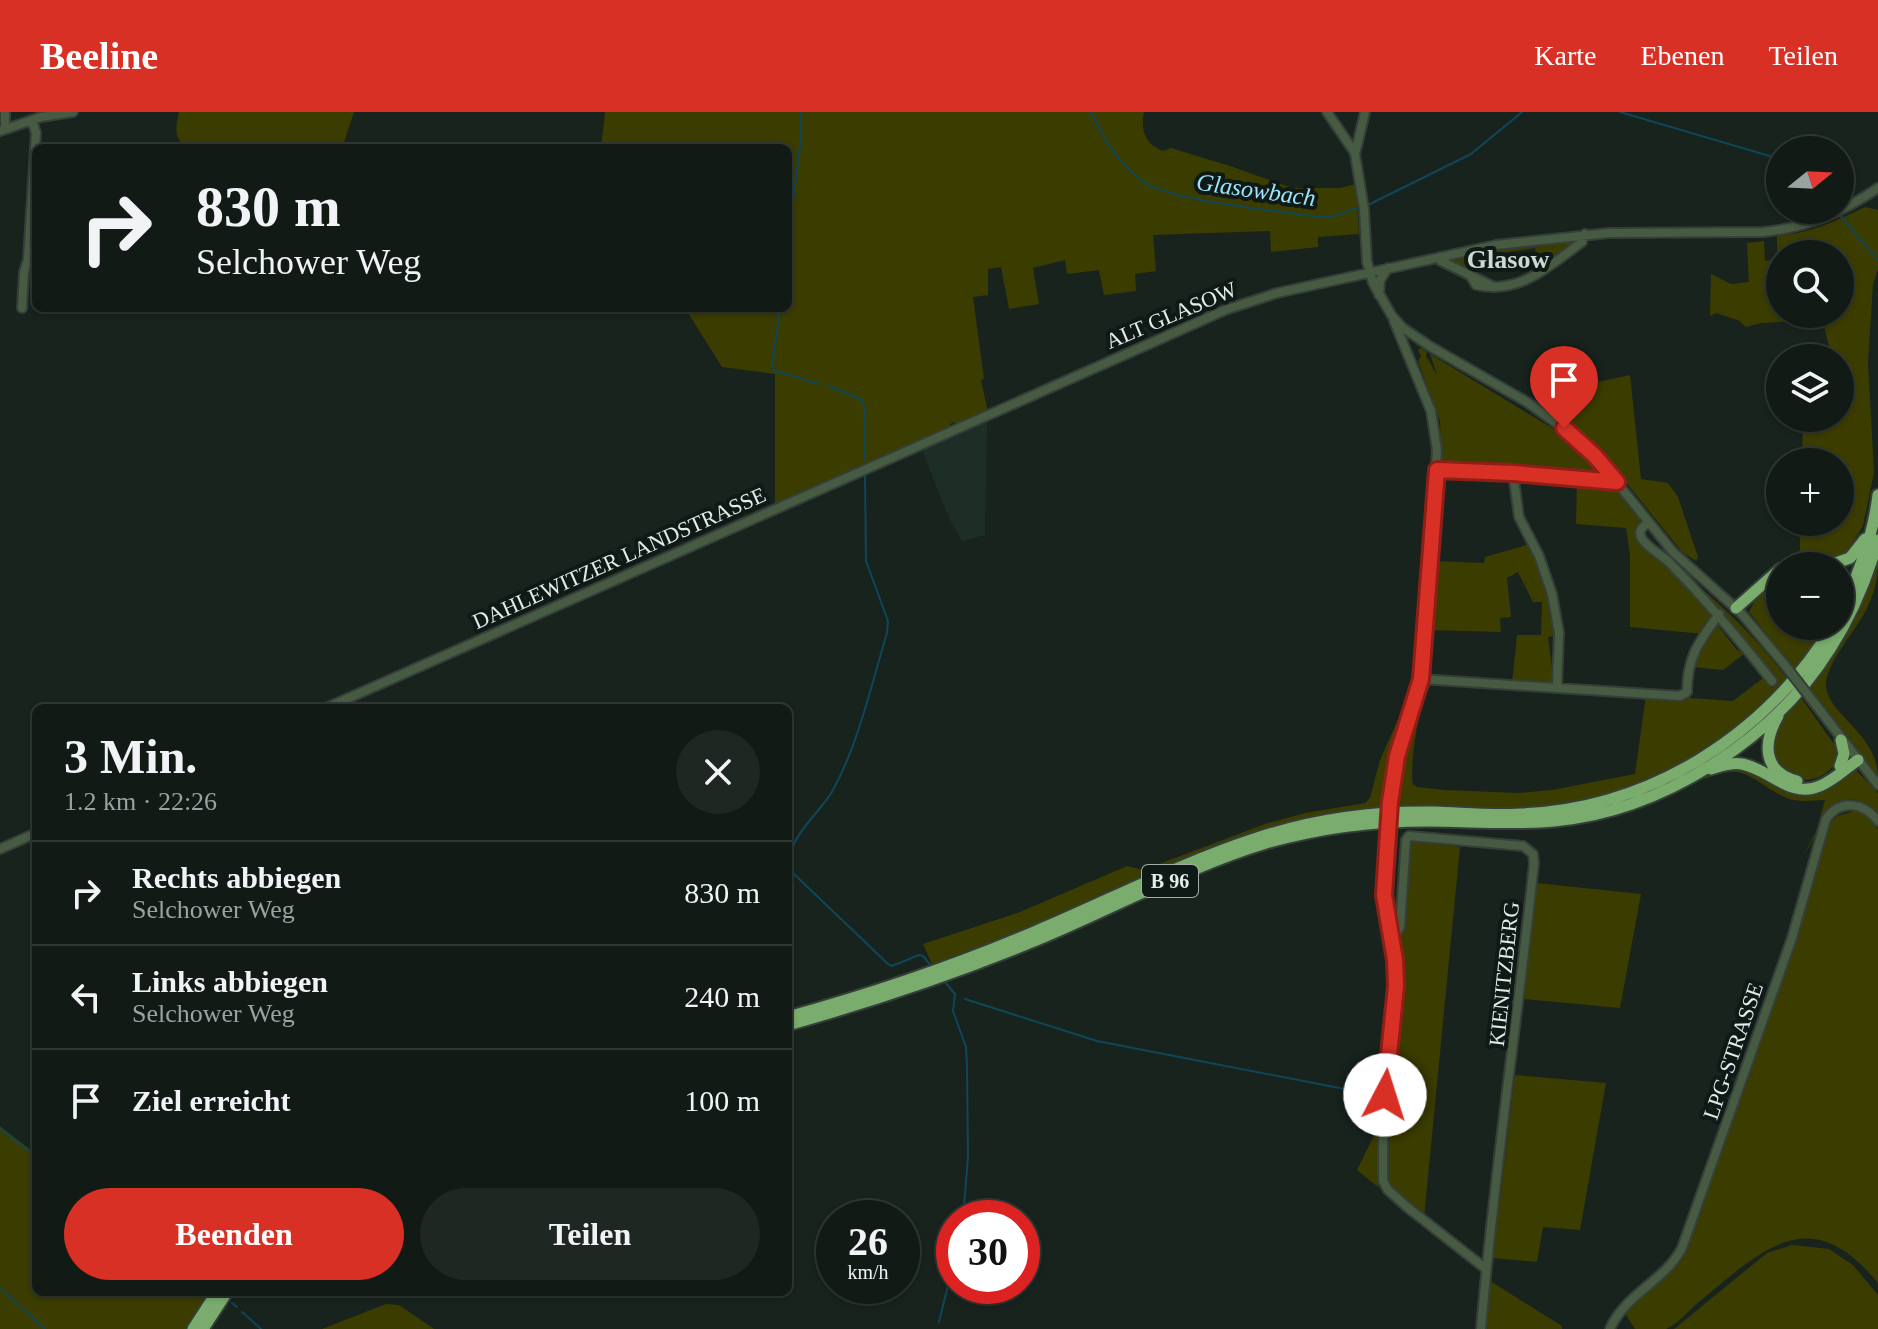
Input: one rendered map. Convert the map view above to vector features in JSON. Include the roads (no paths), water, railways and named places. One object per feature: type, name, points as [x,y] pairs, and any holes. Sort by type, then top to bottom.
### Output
[{"type":"highway","points":[[1854,583],[1876,512],[1878,495]]},
{"type":"highway","points":[[1854,554],[1863,544],[1876,512]]},
{"type":"highway","name":"B 96","points":[[792,1024],[1037,940],[1225,858],[1292,836],[1376,823],[1556,821],[1629,804],[1695,774],[1751,735],[1783,707],[1829,651],[1847,621],[1868,576],[1878,540]]},
{"type":"highway","points":[[1738,610],[1766,583]]},
{"type":"highway","points":[[1738,610],[1766,587]]},
{"type":"highway","name":"B 96","points":[[944,971],[1222,850],[1296,827],[1377,814],[1509,815],[1554,812],[1640,790],[1700,761],[1737,734],[1773,703],[1824,640]]},
{"type":"highway","points":[[1783,707],[1769,733],[1767,748],[1770,761],[1778,771],[1792,780],[1808,782],[1821,779],[1856,758]]},
{"type":"highway","points":[[1840,766],[1844,754],[1841,740]]},
{"type":"highway","points":[[1695,774],[1740,763],[1783,784],[1811,789],[1830,781],[1856,758]]},
{"type":"highway","name":"B 96","points":[[792,1016],[929,976]]},
{"type":"highway","points":[[193,1329],[214,1296]]},
{"type":"highway","points":[[203,1329],[224,1296]]},
{"type":"street","points":[[5,112],[3,130],[32,120],[73,112]]},
{"type":"street","points":[[1327,112],[1355,154]]},
{"type":"street","points":[[1365,112],[1355,154],[1364,206],[1369,272],[1405,344],[1435,422],[1437,470],[1421,679],[1397,756],[1390,802],[1384,895],[1395,960],[1396,986],[1383,1121],[1383,1181],[1388,1190],[1418,1216],[1486,1269]]},
{"type":"street","points":[[32,120],[36,144]]},
{"type":"street","name":"ALT GLASOW","points":[[927,441],[1247,302],[1277,293],[1496,245],[1585,234],[1763,232],[1798,227],[1844,210],[1878,188]]},
{"type":"street","points":[[1440,257],[1441,261],[1470,275],[1476,285],[1514,286],[1536,276],[1582,242],[1585,234]]},
{"type":"street","points":[[22,308],[32,242]]},
{"type":"street","points":[[1379,296],[1380,280],[1388,268]]},
{"type":"street","points":[[1392,316],[1415,336],[1517,396],[1584,445],[1679,558],[1738,610],[1878,785]]},
{"type":"street","points":[[1405,344],[1415,336]]},
{"type":"street","name":"DAHLEWITZER LANDSTRASSE","points":[[335,704],[927,441]]},
{"type":"street","points":[[1437,470],[1617,482]]},
{"type":"street","points":[[1513,473],[1519,517],[1539,556],[1552,594],[1559,633],[1557,686]]},
{"type":"street","points":[[1648,522],[1639,534],[1643,542],[1657,551],[1719,614],[1772,681]]},
{"type":"street","points":[[1421,679],[1684,695],[1687,692],[1687,669],[1697,645],[1719,614]]},
{"type":"street","name":"LPG-STRASSE","points":[[1610,1329],[1624,1308],[1669,1268],[1682,1248],[1792,938],[1826,819],[1833,810],[1851,805],[1870,811],[1878,821]]},
{"type":"street","points":[[0,849],[32,835]]},
{"type":"street","name":"KIENITZBERG","points":[[1390,934],[1400,927],[1406,840],[1409,836],[1523,846],[1533,854],[1521,995],[1481,1329]]},
{"type":"waterway","points":[[792,209],[801,112]]},
{"type":"waterway","name":"Glasowbach","points":[[1091,112],[1118,158],[1133,174],[1156,188],[1200,200],[1318,217],[1330,217],[1360,207]]},
{"type":"waterway","name":"Glasowbach","points":[[1366,206],[1471,154],[1522,112]]},
{"type":"waterway","name":"Glasowbach","points":[[1620,112],[1766,155]]},
{"type":"waterway","name":"Glasowbach","points":[[1848,224],[1878,260]]},
{"type":"waterway","points":[[779,312],[772,366],[775,371],[820,384]]},
{"type":"waterway","points":[[828,386],[861,399],[864,406],[865,460]]},
{"type":"waterway","points":[[792,851],[796,840],[827,799],[842,772],[864,713],[887,633],[888,621],[866,561],[865,475]]},
{"type":"waterway","points":[[792,866],[794,874],[888,964],[892,966],[919,955],[932,967]]},
{"type":"waterway","points":[[944,981],[955,994],[953,1011],[966,1047],[968,1157],[964,1200]]},
{"type":"waterway","points":[[965,999],[1097,1041],[1360,1092]]},
{"type":"waterway","points":[[0,1129],[32,1153]]},
{"type":"waterway","points":[[0,1288],[45,1329]]},
{"type":"waterway","points":[[232,1303],[237,1307]]},
{"type":"waterway","points":[[939,1322],[943,1304]]},
{"type":"waterway","points":[[242,1312],[261,1329]]},
{"type":"district","name":"Glasow","points":[[1508,259]]}]
